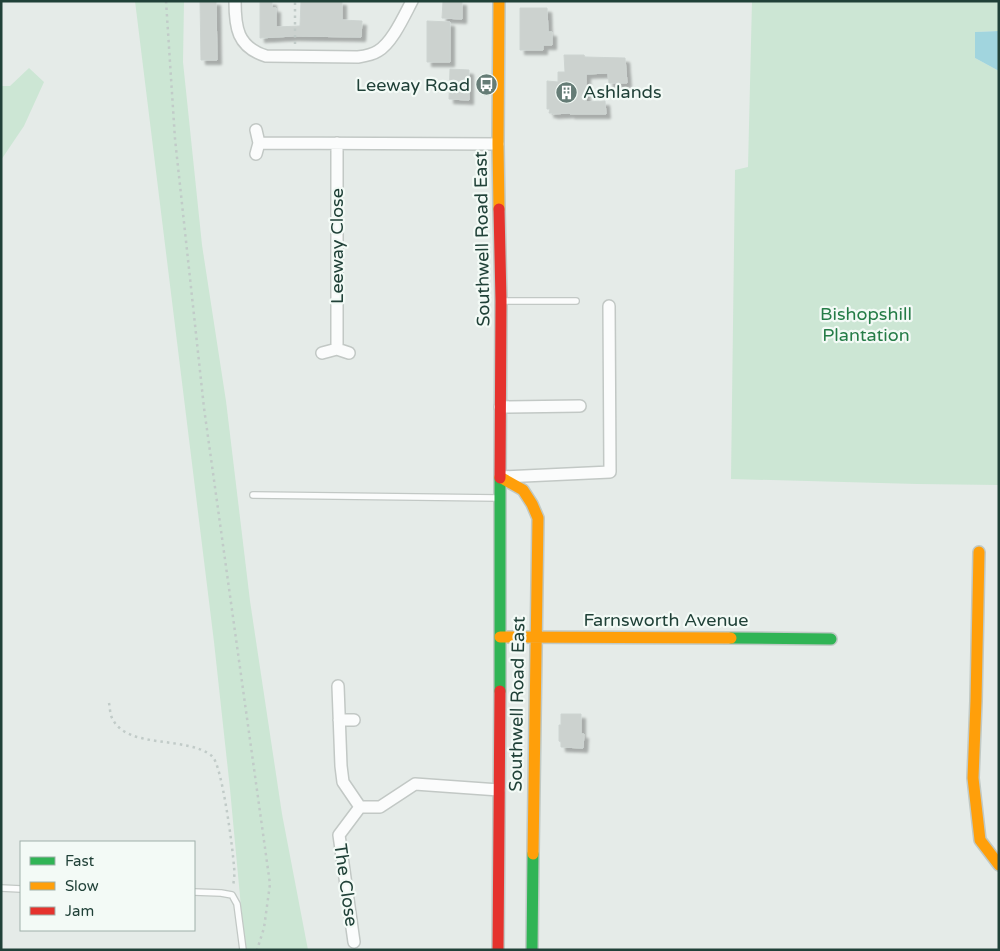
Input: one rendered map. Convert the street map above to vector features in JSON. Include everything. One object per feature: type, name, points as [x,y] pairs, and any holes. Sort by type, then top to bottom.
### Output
[{"type":"street","points":[[235,1],[235,21],[238,33],[243,42],[260,54],[266,56],[358,57],[379,51],[387,43],[412,1]]},
{"type":"street","name":"Southwell Road East","points":[[498,950],[501,301],[498,144],[499,1]]},
{"type":"street","points":[[256,130],[258,148],[337,143],[498,144]]},
{"type":"street","name":"Leeway Close","points":[[337,143],[337,350]]},
{"type":"street","points":[[500,476],[610,472],[609,306]]},
{"type":"street","points":[[322,354],[337,350],[349,353]]},
{"type":"street","points":[[500,407],[580,406]]},
{"type":"street","name":"Southwell Road East","points":[[500,476],[523,490],[538,518],[532,950]]},
{"type":"street","points":[[979,552],[973,778],[980,840],[999,865]]},
{"type":"street","name":"Farnsworth Avenue","points":[[500,637],[832,639]]},
{"type":"street","points":[[338,686],[340,766],[343,782],[360,807],[380,807],[414,784],[499,790]]},
{"type":"street","points":[[339,720],[354,720]]},
{"type":"street","name":"The Close","points":[[354,942],[339,835],[360,807]]},
{"type":"lane","points":[[501,301],[576,301]]},
{"type":"lane","points":[[253,495],[500,498]]},
{"type":"lane","points":[[1,888],[20,888]]},
{"type":"lane","points":[[195,892],[232,895],[237,904],[243,950]]},
{"type":"path","points":[[166,1],[175,140],[204,408],[270,884],[264,928],[257,950]]},
{"type":"path","points":[[295,1],[295,56]]},
{"type":"path","points":[[109,703],[111,718],[120,730],[138,738],[183,744],[201,749],[214,757],[220,772],[234,867],[232,895]]},
{"type":"green space","points":[[135,1],[184,1],[183,62],[202,245],[226,401],[250,601],[282,814],[308,950],[245,950],[214,642]]},
{"type":"green space","name":"Bishopshill Plantation","points":[[752,1],[997,1],[999,3],[999,31],[975,32],[975,58],[999,71],[999,485],[731,479],[735,170],[748,167]]},
{"type":"green space","points":[[29,68],[44,82],[24,126],[1,160],[1,86],[10,86]]},
{"type":"water","points":[[999,31],[999,71],[975,58],[975,32]]},
{"type":"building","points":[[200,1],[216,1],[217,60],[201,60]]},
{"type":"building","points":[[260,1],[272,1],[272,8],[276,8],[276,27],[300,26],[301,1],[342,1],[342,20],[362,21],[361,37],[293,36],[260,38]]},
{"type":"building","points":[[443,1],[462,1],[462,19],[442,18]]},
{"type":"building","points":[[520,8],[547,8],[548,32],[552,32],[552,45],[543,45],[543,50],[520,50]]},
{"type":"building","points":[[427,21],[450,22],[450,62],[427,62]]},
{"type":"building","name":"Ashlands","points":[[564,55],[625,58],[627,83],[609,83],[608,73],[586,74],[586,102],[605,101],[606,114],[549,113],[550,109],[547,109],[547,81],[558,82],[558,72],[565,72]]},
{"type":"building","points":[[450,69],[469,70],[469,100],[449,99]]},
{"type":"building","points":[[561,714],[581,714],[581,734],[584,734],[583,748],[561,747],[559,725],[561,725]]},
{"type":"traffic: fast","points":[[500,478],[500,691]]},
{"type":"traffic: fast","points":[[731,638],[831,639]]},
{"type":"traffic: fast","points":[[532,950],[533,854]]},
{"type":"traffic: slow","points":[[499,1],[499,209]]},
{"type":"traffic: slow","points":[[500,477],[523,490],[538,518],[533,854]]},
{"type":"traffic: slow","points":[[979,552],[973,778],[980,840],[999,865]]},
{"type":"traffic: slow","points":[[500,637],[731,638]]},
{"type":"traffic: jam","points":[[499,209],[501,301],[500,478]]},
{"type":"traffic: jam","points":[[498,950],[500,691]]},
{"type":"place","name":"Leeway Road","points":[[486,85]]},
{"type":"place","name":"Ashlands","points":[[567,92]]}]
